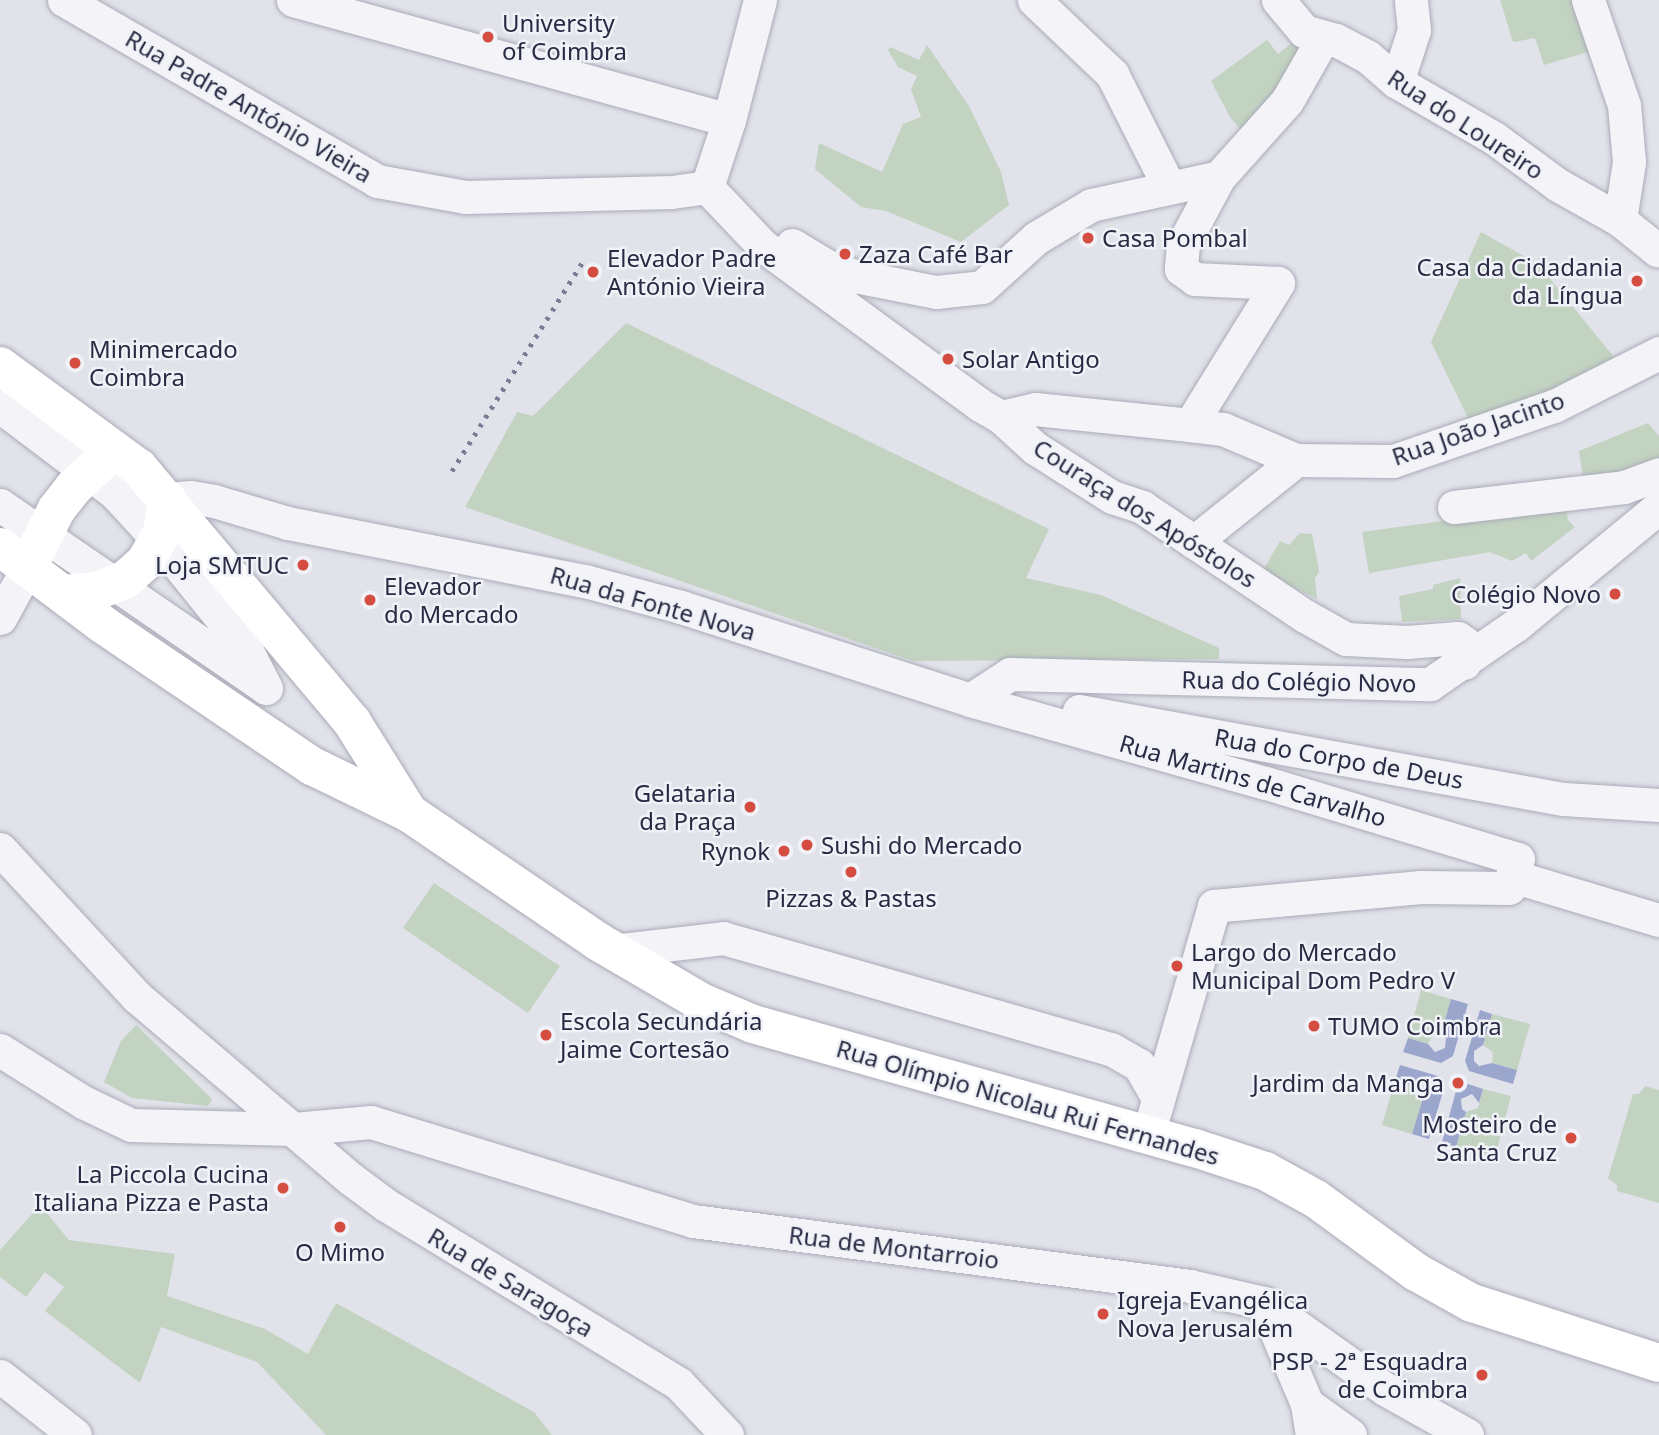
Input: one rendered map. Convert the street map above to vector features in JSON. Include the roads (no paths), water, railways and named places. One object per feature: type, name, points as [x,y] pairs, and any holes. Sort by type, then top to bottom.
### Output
[{"type":"main road","name":"Rua Olímpio Nicolau Rui Fernandes","points":[[0,366],[102,461],[139,468],[352,722],[409,813]]},
{"type":"main road","points":[[23,549],[102,461]]},
{"type":"main road","points":[[63,594],[97,591],[115,584],[145,562],[159,541],[167,499]]},
{"type":"main road","name":"Rua Olímpio Nicolau Rui Fernandes","points":[[23,549],[63,594],[312,766],[409,813],[613,951],[701,1002],[753,1024],[1148,1135],[1265,1171],[1316,1199],[1416,1272],[1488,1311],[1659,1363]]},
{"type":"street","name":"Rua Padre António Vieira","points":[[64,0],[376,181],[466,197],[672,192],[706,187]]},
{"type":"street","points":[[293,0],[729,120]]},
{"type":"street","points":[[706,187],[729,120],[760,0]]},
{"type":"street","name":"Rua do Loureiro","points":[[1278,0],[1304,32],[1336,40],[1368,57],[1397,82],[1494,138],[1558,185],[1620,220],[1657,250]]},
{"type":"street","points":[[1397,82],[1415,30],[1411,0]]},
{"type":"street","points":[[1588,0],[1624,105],[1629,162],[1620,220]]},
{"type":"street","points":[[1045,4],[1112,74],[1169,187]]},
{"type":"street","points":[[1190,425],[1278,282],[1195,279],[1181,269],[1183,244],[1219,177],[1287,101],[1323,38]]},
{"type":"street","points":[[763,246],[788,242],[827,266],[855,276],[936,292],[982,287],[1036,238],[1091,205],[1219,177]]},
{"type":"street","name":"Couraça dos Apóstolos","points":[[706,187],[763,246],[980,405],[1001,417],[1035,448],[1112,497],[1142,506],[1346,639],[1407,642],[1458,638],[1465,643],[1468,652],[1464,663]]},
{"type":"street","name":"Rua João Jacinto","points":[[1001,417],[1035,409],[1190,425],[1223,429],[1296,460],[1393,461],[1554,406],[1659,353]]},
{"type":"street","points":[[0,406],[102,461],[115,493],[159,541],[246,649],[266,688],[115,584],[23,549],[0,505]]},
{"type":"street","points":[[1194,542],[1296,460]]},
{"type":"street","points":[[1454,507],[1624,487],[1659,474]]},
{"type":"street","name":"Rua da Fonte Nova","points":[[167,499],[191,497],[214,501],[288,523],[585,580],[681,607],[970,700]]},
{"type":"street","name":"Rua do Colégio Novo","points":[[970,700],[1010,674],[1430,684],[1516,625],[1659,507]]},
{"type":"street","points":[[0,618],[23,549]]},
{"type":"street","name":"Rua Martins de Carvalho","points":[[970,700],[1518,859],[1511,882]]},
{"type":"street","name":"Rua do Corpo de Deus","points":[[1020,713],[1085,711],[1564,799],[1659,805]]},
{"type":"street","name":"Rua de Saragoça","points":[[0,849],[137,997],[386,1205],[679,1384],[727,1435]]},
{"type":"street","points":[[1148,1135],[1214,906],[1421,887],[1511,882],[1659,920]]},
{"type":"street","points":[[613,951],[723,938],[1111,1049],[1139,1065],[1158,1098]]},
{"type":"street","name":"Rua de Montarroio","points":[[0,1051],[83,1102],[131,1125],[294,1129],[371,1122],[693,1221],[1191,1286],[1264,1303],[1385,1390],[1467,1435]]},
{"type":"street","points":[[1264,1303],[1310,1420],[1350,1435]]},
{"type":"street","points":[[0,1376],[75,1435]]},
{"type":"water","points":[[1451,999],[1468,1004],[1453,1056],[1441,1063],[1403,1052],[1408,1038],[1428,1044],[1435,1052],[1445,1048],[1446,1038],[1441,1034]]},
{"type":"water","points":[[1480,1010],[1492,1014],[1483,1045],[1474,1051],[1474,1061],[1479,1066],[1492,1063],[1517,1070],[1513,1084],[1469,1071],[1465,1061]]},
{"type":"water","points":[[1400,1065],[1438,1076],[1444,1088],[1429,1139],[1412,1134],[1423,1098],[1433,1092],[1432,1082],[1422,1079],[1415,1086],[1395,1081]]},
{"type":"water","points":[[1465,1083],[1483,1089],[1479,1103],[1472,1094],[1461,1099],[1462,1109],[1466,1112],[1456,1147],[1442,1142],[1456,1091]]},
{"type":"railway","points":[[452,471],[585,258]]},
{"type":"place","name":"University of Coimbra","points":[[488,37]]},
{"type":"place","name":"Casa Pombal","points":[[1088,238]]},
{"type":"place","name":"Zaza Café Bar","points":[[845,254]]},
{"type":"place","name":"Elevador Padre António Vieira","points":[[593,272]]},
{"type":"place","name":"Casa da Cidadania da Língua","points":[[1637,281]]},
{"type":"place","name":"Solar Antigo","points":[[948,359]]},
{"type":"place","name":"Minimercado Coimbra","points":[[75,363]]},
{"type":"place","name":"Loja SMTUC","points":[[303,565]]},
{"type":"place","name":"Colégio Novo","points":[[1615,594]]},
{"type":"place","name":"Elevador do Mercado","points":[[370,600]]},
{"type":"place","name":"Gelataria da Praça","points":[[750,807]]},
{"type":"place","name":"Sushi do Mercado","points":[[807,845]]},
{"type":"place","name":"Rynok","points":[[784,851]]},
{"type":"place","name":"Pizzas & Pastas","points":[[851,872]]},
{"type":"place","name":"Largo do Mercado Municipal Dom Pedro V","points":[[1177,966]]},
{"type":"place","name":"TUMO Coimbra","points":[[1314,1026]]},
{"type":"place","name":"Escola Secundária Jaime Cortesão","points":[[546,1035]]},
{"type":"place","name":"Jardim da Manga","points":[[1458,1083]]},
{"type":"place","name":"Mosteiro de Santa Cruz","points":[[1571,1138]]},
{"type":"place","name":"La Piccola Cucina Italiana Pizza e Pasta","points":[[283,1188]]},
{"type":"place","name":"O Mimo","points":[[340,1227]]},
{"type":"place","name":"Igreja Evangélica Nova Jerusalém","points":[[1103,1314]]},
{"type":"place","name":"PSP - 2ª Esquadra de Coimbra","points":[[1482,1375]]}]
